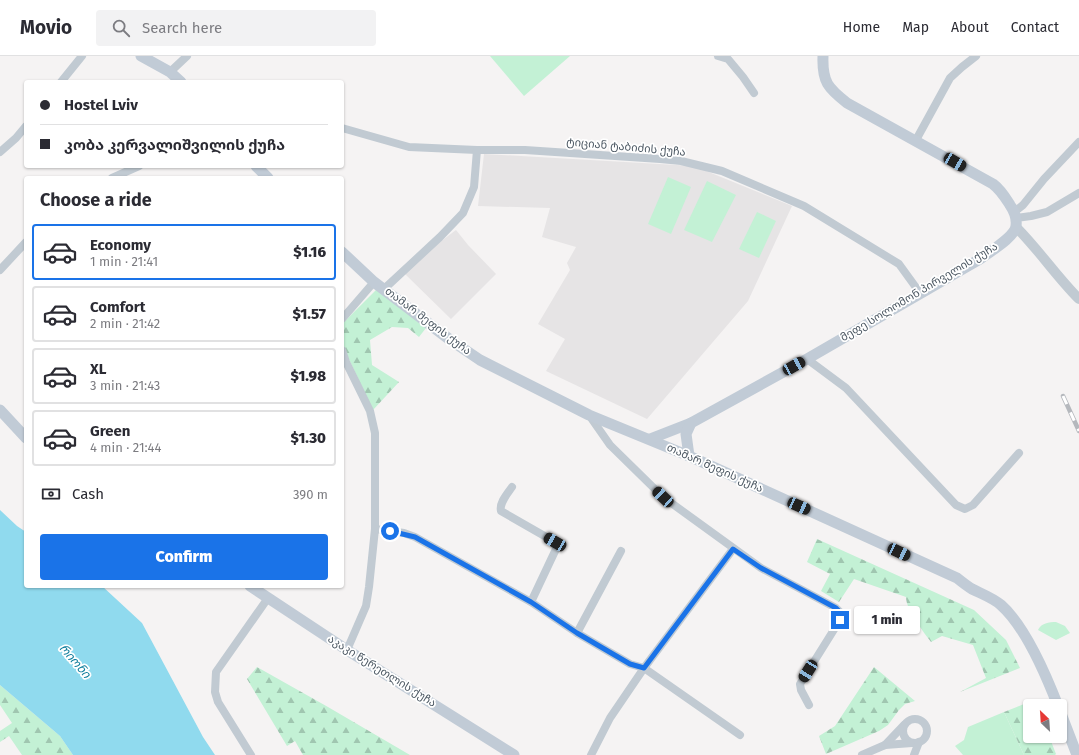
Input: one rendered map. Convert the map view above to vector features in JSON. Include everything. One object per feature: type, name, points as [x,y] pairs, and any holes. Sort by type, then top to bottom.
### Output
[{"type":"main road","points":[[142,56],[170,72],[179,80]]},
{"type":"main road","points":[[823,56],[824,78],[833,92],[847,103],[993,184],[1004,195],[1015,219]]},
{"type":"main road","points":[[258,168],[266,176]]},
{"type":"main road","name":"მეფე სოლომონ პირველის ქუჩა","points":[[650,439],[692,422],[807,359],[980,259],[1003,242],[1012,233],[1015,219]]},
{"type":"main road","name":"თამარ მეფის ქუჩა","points":[[344,254],[374,282],[448,339],[480,360],[589,415],[689,456],[957,578],[972,589],[991,598],[1009,613],[1025,637],[1040,664],[1055,699]]},
{"type":"main road","points":[[0,410],[24,436]]},
{"type":"main road","points":[[689,456],[686,434],[692,422]]},
{"type":"main road","name":"აკაკი წერეთლის ქუჩა","points":[[253,588],[347,650],[514,755]]},
{"type":"main road","points":[[1067,726],[1077,748]]},
{"type":"street","points":[[63,80],[82,56]]},
{"type":"street","points":[[170,72],[187,56]]},
{"type":"street","points":[[718,56],[728,59],[754,93]]},
{"type":"street","points":[[916,140],[950,78],[976,56]]},
{"type":"street","points":[[0,152],[16,138],[24,128]]},
{"type":"street","name":"ტიციან ტაბიძის ქუჩა","points":[[344,129],[409,147],[477,150],[525,150],[660,159],[680,161],[722,171],[804,206],[893,260],[899,264],[920,293]]},
{"type":"street","points":[[1015,219],[1023,205],[1044,179],[1079,142]]},
{"type":"street","points":[[384,289],[440,238],[463,213],[474,187],[477,150]]},
{"type":"street","points":[[116,176],[134,168]]},
{"type":"street","points":[[1015,219],[1047,212],[1079,193]]},
{"type":"street","points":[[1015,219],[1063,283],[1079,299]]},
{"type":"street","points":[[0,270],[24,244]]},
{"type":"street","points":[[344,317],[374,282]]},
{"type":"street","points":[[344,356],[370,411],[375,433],[375,529],[369,587],[366,606],[347,650]]},
{"type":"street","points":[[807,359],[846,388],[956,505],[965,509],[973,506],[1019,453]]},
{"type":"street","points":[[589,415],[610,445],[663,497],[761,568],[836,608],[841,613],[840,620],[800,684],[801,690],[809,705]]},
{"type":"street","points":[[512,487],[500,507],[501,511],[555,542],[556,546],[556,549],[531,602]]},
{"type":"street","points":[[375,529],[415,537],[531,602],[577,633],[630,664],[644,668],[740,735]]},
{"type":"street","points":[[592,755],[610,718],[644,668],[733,549]]},
{"type":"street","points":[[577,633],[621,551]]},
{"type":"street","points":[[251,755],[218,702],[215,692],[216,672],[268,598]]},
{"type":"street","points":[[862,755],[885,744],[904,724],[911,719],[915,718],[926,725],[927,733],[923,740],[917,743],[885,744]]},
{"type":"street","points":[[904,724],[904,737],[907,740],[917,743]]},
{"type":"street","points":[[914,755],[917,743]]},
{"type":"shaded area","points":[[484,154],[694,166],[792,206],[748,301],[647,419],[546,371],[565,339],[538,324],[570,270],[567,263],[576,247],[542,237],[550,208],[478,206]]},
{"type":"shaded area","points":[[456,230],[468,245],[496,274],[451,319],[405,274],[424,254]]},
{"type":"green space","points":[[490,56],[570,56],[524,96]]},
{"type":"green space","points":[[668,177],[691,187],[671,234],[648,224]]},
{"type":"green space","points":[[707,181],[736,195],[712,242],[684,230]]},
{"type":"green space","points":[[757,212],[776,221],[759,258],[739,249]]},
{"type":"green space","points":[[377,289],[426,328],[419,337],[408,328],[392,327],[370,340],[372,365],[399,382],[373,410],[345,351],[344,322]]},
{"type":"green space","points":[[817,539],[974,610],[1006,640],[1020,668],[960,692],[986,678],[973,645],[942,636],[931,642],[912,614],[906,597],[854,579],[839,602],[821,591],[830,574],[807,562]]},
{"type":"green space","points":[[1056,622],[1065,626],[1070,633],[1056,640],[1038,630],[1043,624]]},
{"type":"green space","points":[[257,667],[410,755],[303,755],[295,741],[287,746],[247,679]]},
{"type":"green space","points":[[874,667],[915,701],[905,704],[888,725],[879,731],[826,754],[819,736],[835,726]]},
{"type":"green space","points":[[0,685],[60,736],[73,755],[22,755],[9,736],[0,742],[0,731],[12,723],[0,705]]},
{"type":"green space","points":[[1023,704],[1023,743],[1052,743],[1056,754],[1024,755],[1004,712]]},
{"type":"green space","points":[[1004,712],[1024,755],[963,755],[955,746],[964,740],[968,727]]},
{"type":"water","name":"რიონი","points":[[0,510],[24,531],[24,588],[104,588],[142,623],[203,737],[215,755],[73,755],[60,736],[0,685]]},
{"type":"railway","points":[[1063,396],[1079,431]]},
{"type":"route","points":[[390,531],[415,537],[531,602],[577,633],[630,664],[644,668],[733,549],[761,568],[836,608],[841,613],[840,620]]}]
